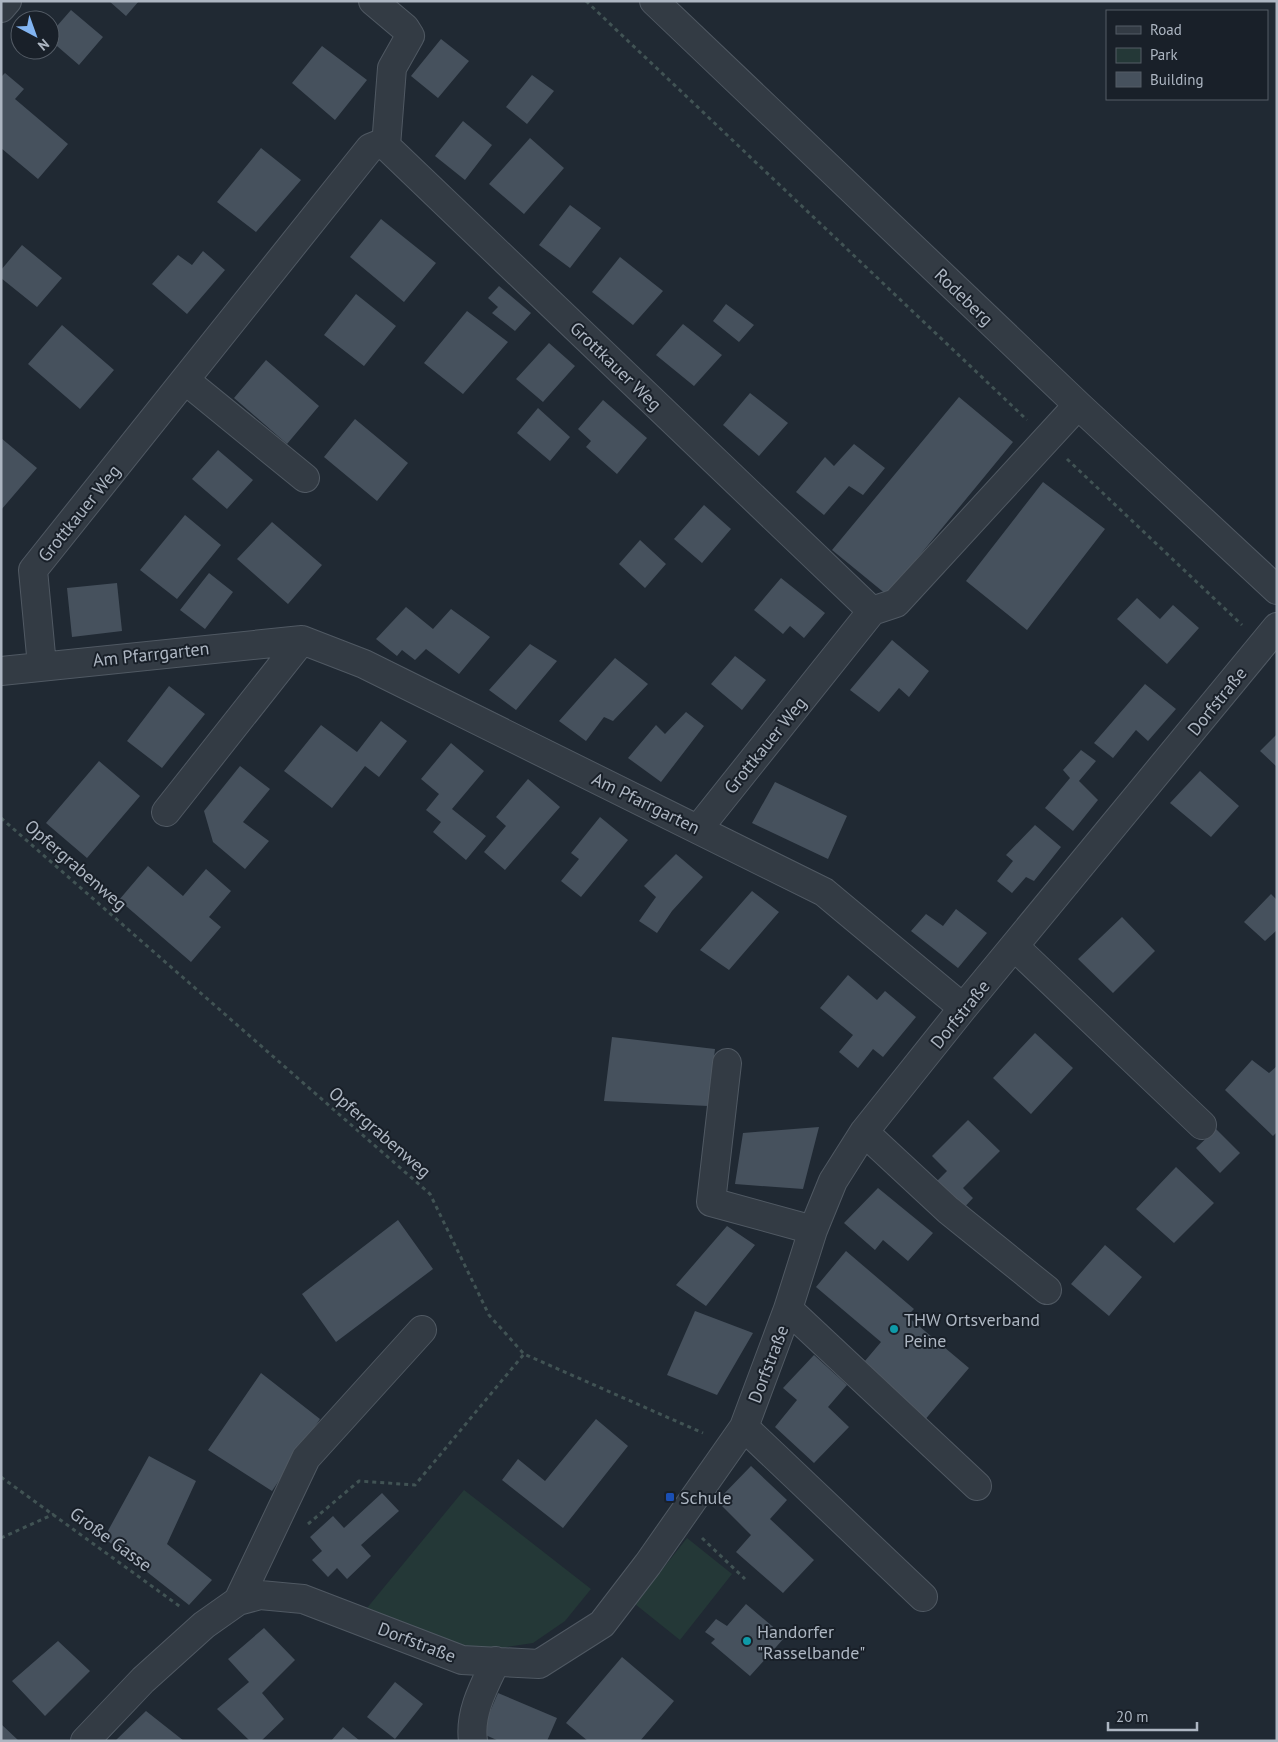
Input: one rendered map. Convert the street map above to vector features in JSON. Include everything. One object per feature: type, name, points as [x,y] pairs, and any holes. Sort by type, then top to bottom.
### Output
[{"type":"street","points":[[1,8],[7,1]]},
{"type":"street","points":[[373,1],[405,28],[410,36],[392,68],[386,146]]},
{"type":"street","name":"Rodeberg","points":[[654,1],[1078,406],[1277,590]]},
{"type":"street","name":"Grottkauer Weg","points":[[42,666],[33,570],[370,148],[380,144],[386,146],[872,611],[698,829]]},
{"type":"street","points":[[185,380],[305,478]]},
{"type":"street","points":[[872,611],[896,603],[1078,406]]},
{"type":"street","name":"Dorfstraße","points":[[85,1741],[143,1680],[204,1625],[238,1601],[260,1595],[303,1599],[462,1660],[539,1664],[602,1624],[648,1564],[738,1436],[788,1309],[813,1230],[833,1181],[864,1132],[963,1008],[1270,636]]},
{"type":"street","points":[[166,812],[302,640]]},
{"type":"street","name":"Am Pfarrgarten","points":[[1,671],[302,640],[364,664],[824,892],[963,1008]]},
{"type":"street","points":[[1015,947],[1202,1125]]},
{"type":"street","points":[[728,1064],[711,1202],[813,1230]]},
{"type":"street","points":[[864,1132],[948,1210],[1047,1290]]},
{"type":"street","points":[[788,1309],[977,1486]]},
{"type":"street","points":[[238,1601],[306,1458],[422,1330]]},
{"type":"street","points":[[738,1436],[923,1597]]},
{"type":"street","points":[[473,1741],[472,1734],[478,1700],[496,1661]]},
{"type":"path","points":[[586,1],[1048,440],[1270,636]]},
{"type":"path","name":"Opfergrabenweg","points":[[1,818],[430,1194],[489,1315],[524,1354],[738,1436]]},
{"type":"path","points":[[307,1525],[359,1481],[415,1485],[524,1354]]},
{"type":"path","name":"Große Gasse","points":[[1,1477],[204,1625]]},
{"type":"path","points":[[1,1538],[54,1514]]},
{"type":"path","points":[[696,1532],[745,1579]]},
{"type":"green space","points":[[464,1490],[591,1589],[565,1621],[533,1643],[494,1649],[458,1646],[367,1608]]},
{"type":"green space","points":[[687,1538],[732,1574],[680,1640],[635,1604]]},
{"type":"building","points":[[109,1],[139,1],[126,16]]},
{"type":"building","points":[[71,10],[103,37],[79,65],[60,49],[60,23]]},
{"type":"building","points":[[441,39],[469,61],[438,98],[411,76]]},
{"type":"building","points":[[322,46],[367,80],[335,120],[292,83]]},
{"type":"building","points":[[5,73],[24,89],[15,99],[68,144],[38,179],[1,148],[1,77]]},
{"type":"building","points":[[532,75],[554,91],[527,124],[506,107]]},
{"type":"building","points":[[463,121],[492,145],[465,180],[435,156]]},
{"type":"building","points":[[530,138],[564,168],[524,214],[489,184]]},
{"type":"building","points":[[261,148],[301,180],[256,232],[217,202]]},
{"type":"building","points":[[570,205],[601,228],[570,268],[539,245]]},
{"type":"building","points":[[381,219],[436,263],[404,302],[350,257]]},
{"type":"building","points":[[22,245],[62,278],[37,307],[1,278],[1,270]]},
{"type":"building","points":[[203,251],[225,270],[187,314],[152,284],[178,255],[192,265]]},
{"type":"building","points":[[620,257],[663,291],[633,325],[592,292]]},
{"type":"building","points":[[499,286],[531,313],[515,331],[492,313],[498,307],[488,298]]},
{"type":"building","points":[[356,294],[396,326],[364,366],[324,335]]},
{"type":"building","points":[[726,304],[754,325],[739,342],[713,321]]},
{"type":"building","points":[[467,311],[508,342],[463,394],[424,363]]},
{"type":"building","points":[[683,324],[722,355],[694,386],[656,355]]},
{"type":"building","points":[[62,325],[114,370],[80,409],[28,364]]},
{"type":"building","points":[[549,343],[575,366],[543,402],[516,379]]},
{"type":"building","points":[[266,360],[319,406],[287,444],[234,398]]},
{"type":"building","points":[[750,393],[788,423],[759,456],[723,425]]},
{"type":"building","points":[[959,397],[1013,442],[887,595],[832,550]]},
{"type":"building","points":[[603,400],[647,438],[617,474],[586,447],[591,441],[578,429]]},
{"type":"building","points":[[538,408],[570,437],[550,461],[517,433]]},
{"type":"building","points":[[355,419],[408,463],[377,501],[324,457]]},
{"type":"building","points":[[1,438],[37,468],[1,510]]},
{"type":"building","points":[[854,444],[885,468],[863,495],[849,486],[824,515],[796,492],[825,457],[834,466]]},
{"type":"building","points":[[218,450],[253,480],[227,509],[192,479]]},
{"type":"building","points":[[1043,482],[1105,529],[1027,630],[966,581]]},
{"type":"building","points":[[704,505],[731,529],[702,563],[674,539]]},
{"type":"building","points":[[185,515],[221,545],[177,599],[140,570]]},
{"type":"building","points":[[272,522],[322,565],[288,604],[237,559]]},
{"type":"building","points":[[640,540],[666,564],[645,588],[619,564]]},
{"type":"building","points":[[209,573],[233,592],[205,629],[180,610]]},
{"type":"building","points":[[781,578],[825,613],[804,638],[790,626],[783,634],[754,610]]},
{"type":"building","points":[[117,583],[122,631],[72,637],[67,588]]},
{"type":"building","points":[[1137,598],[1160,619],[1173,605],[1199,628],[1167,664],[1117,619]]},
{"type":"building","points":[[406,607],[433,629],[451,609],[490,637],[459,674],[426,649],[415,660],[402,650],[397,656],[376,639]]},
{"type":"building","points":[[892,640],[929,671],[909,697],[899,688],[879,712],[850,690]]},
{"type":"building","points":[[530,644],[557,661],[516,710],[489,690]]},
{"type":"building","points":[[735,656],[766,680],[742,710],[711,684]]},
{"type":"building","points":[[615,658],[648,684],[613,721],[604,717],[586,741],[559,721]]},
{"type":"building","points":[[1145,684],[1176,709],[1148,741],[1136,730],[1113,758],[1094,743]]},
{"type":"building","points":[[169,686],[205,714],[162,768],[127,741]]},
{"type":"building","points":[[686,712],[704,726],[661,782],[628,758],[656,725],[665,734]]},
{"type":"building","points":[[381,721],[407,741],[379,777],[365,766],[332,808],[284,771],[321,725],[357,752]]},
{"type":"building","points":[[1277,734],[1277,767],[1260,751]]},
{"type":"building","points":[[451,743],[484,771],[452,809],[486,836],[466,860],[433,832],[441,822],[426,810],[439,794],[421,779]]},
{"type":"building","points":[[1081,750],[1096,761],[1079,781],[1098,800],[1073,831],[1045,808],[1070,778],[1063,770]]},
{"type":"building","points":[[99,761],[140,796],[87,858],[46,823]]},
{"type":"building","points":[[240,766],[270,789],[243,822],[269,841],[245,869],[213,842],[204,811]]},
{"type":"building","points":[[1200,771],[1239,806],[1211,837],[1170,803]]},
{"type":"building","points":[[528,779],[560,807],[505,870],[484,852],[506,826],[496,817]]},
{"type":"building","points":[[775,782],[847,816],[828,859],[752,823]]},
{"type":"building","points":[[600,817],[628,840],[581,897],[561,881],[579,859],[571,853]]},
{"type":"building","points":[[1035,825],[1061,847],[1034,881],[1026,877],[1012,893],[997,881],[1013,861],[1006,855]]},
{"type":"building","points":[[676,854],[703,877],[672,911],[657,933],[639,921],[656,897],[644,886]]},
{"type":"building","points":[[148,866],[183,896],[206,869],[231,891],[209,917],[221,927],[191,962],[119,900]]},
{"type":"building","points":[[752,891],[779,912],[729,970],[700,950]]},
{"type":"building","points":[[1271,894],[1277,900],[1277,930],[1265,941],[1244,922]]},
{"type":"building","points":[[956,909],[987,933],[958,968],[911,931],[926,914],[943,926]]},
{"type":"building","points":[[1122,917],[1155,951],[1113,993],[1078,959]]},
{"type":"building","points":[[848,975],[877,1000],[885,991],[916,1017],[883,1057],[873,1049],[858,1068],[839,1052],[853,1035],[820,1008]]},
{"type":"building","points":[[1035,1033],[1073,1068],[1031,1114],[993,1078]]},
{"type":"building","points":[[612,1037],[715,1049],[708,1106],[604,1101]]},
{"type":"building","points":[[1252,1060],[1269,1073],[1277,1066],[1277,1132],[1273,1136],[1225,1090]]},
{"type":"building","points":[[968,1120],[1000,1151],[963,1188],[973,1198],[960,1212],[933,1185],[947,1171],[932,1156]]},
{"type":"building","points":[[819,1127],[803,1189],[735,1184],[743,1133]]},
{"type":"building","points":[[1216,1129],[1240,1153],[1220,1173],[1196,1148]]},
{"type":"building","points":[[1176,1167],[1214,1203],[1174,1243],[1136,1209]]},
{"type":"building","points":[[878,1188],[933,1233],[908,1261],[883,1240],[875,1250],[844,1223]]},
{"type":"building","points":[[398,1220],[433,1269],[336,1342],[302,1294]]},
{"type":"building","points":[[727,1226],[755,1245],[706,1306],[676,1285]]},
{"type":"building","points":[[1105,1245],[1142,1277],[1109,1316],[1071,1284]]},
{"type":"building","name":"THW Ortsverband Peine","points":[[846,1251],[914,1309],[907,1316],[969,1368],[923,1422],[859,1368],[881,1342],[816,1287]]},
{"type":"building","points":[[695,1311],[753,1333],[717,1395],[667,1375]]},
{"type":"building","points":[[814,1355],[847,1385],[828,1407],[849,1427],[814,1463],[775,1427],[797,1400],[783,1388]]},
{"type":"building","points":[[261,1373],[320,1419],[272,1491],[208,1450]]},
{"type":"building","points":[[596,1419],[628,1446],[563,1528],[502,1480],[518,1459],[545,1481]]},
{"type":"building","points":[[149,1456],[196,1481],[167,1544],[212,1580],[189,1605],[104,1538]]},
{"type":"building","points":[[751,1466],[787,1500],[770,1519],[814,1560],[783,1593],[736,1552],[751,1535],[717,1501]]},
{"type":"building","points":[[382,1493],[399,1511],[361,1545],[371,1556],[347,1579],[337,1568],[328,1577],[312,1560],[322,1551],[310,1537],[333,1516],[344,1528]]},
{"type":"building","name":"Handorfer \"Rasselbande\"","points":[[746,1604],[785,1637],[750,1676],[711,1643],[715,1639],[705,1632],[716,1619],[727,1626]]},
{"type":"building","points":[[264,1628],[295,1660],[262,1693],[284,1719],[261,1741],[250,1741],[217,1709],[249,1682],[228,1659]]},
{"type":"building","points":[[58,1641],[90,1671],[45,1716],[12,1681]]},
{"type":"building","points":[[622,1657],[674,1701],[640,1741],[588,1741],[566,1723]]},
{"type":"building","points":[[395,1682],[423,1704],[395,1739],[367,1717]]},
{"type":"building","points":[[498,1693],[557,1718],[547,1741],[499,1741],[481,1733]]},
{"type":"building","points":[[146,1711],[184,1741],[115,1741]]},
{"type":"building","points":[[1,1724],[19,1741],[1,1741]]},
{"type":"building","points":[[343,1727],[360,1741],[331,1741]]},
{"type":"place","name":"THW Ortsverband Peine","points":[[894,1329]]},
{"type":"place","name":"Schule","points":[[670,1497]]},
{"type":"place","name":"Handorfer \"Rasselbande\"","points":[[747,1641]]}]
